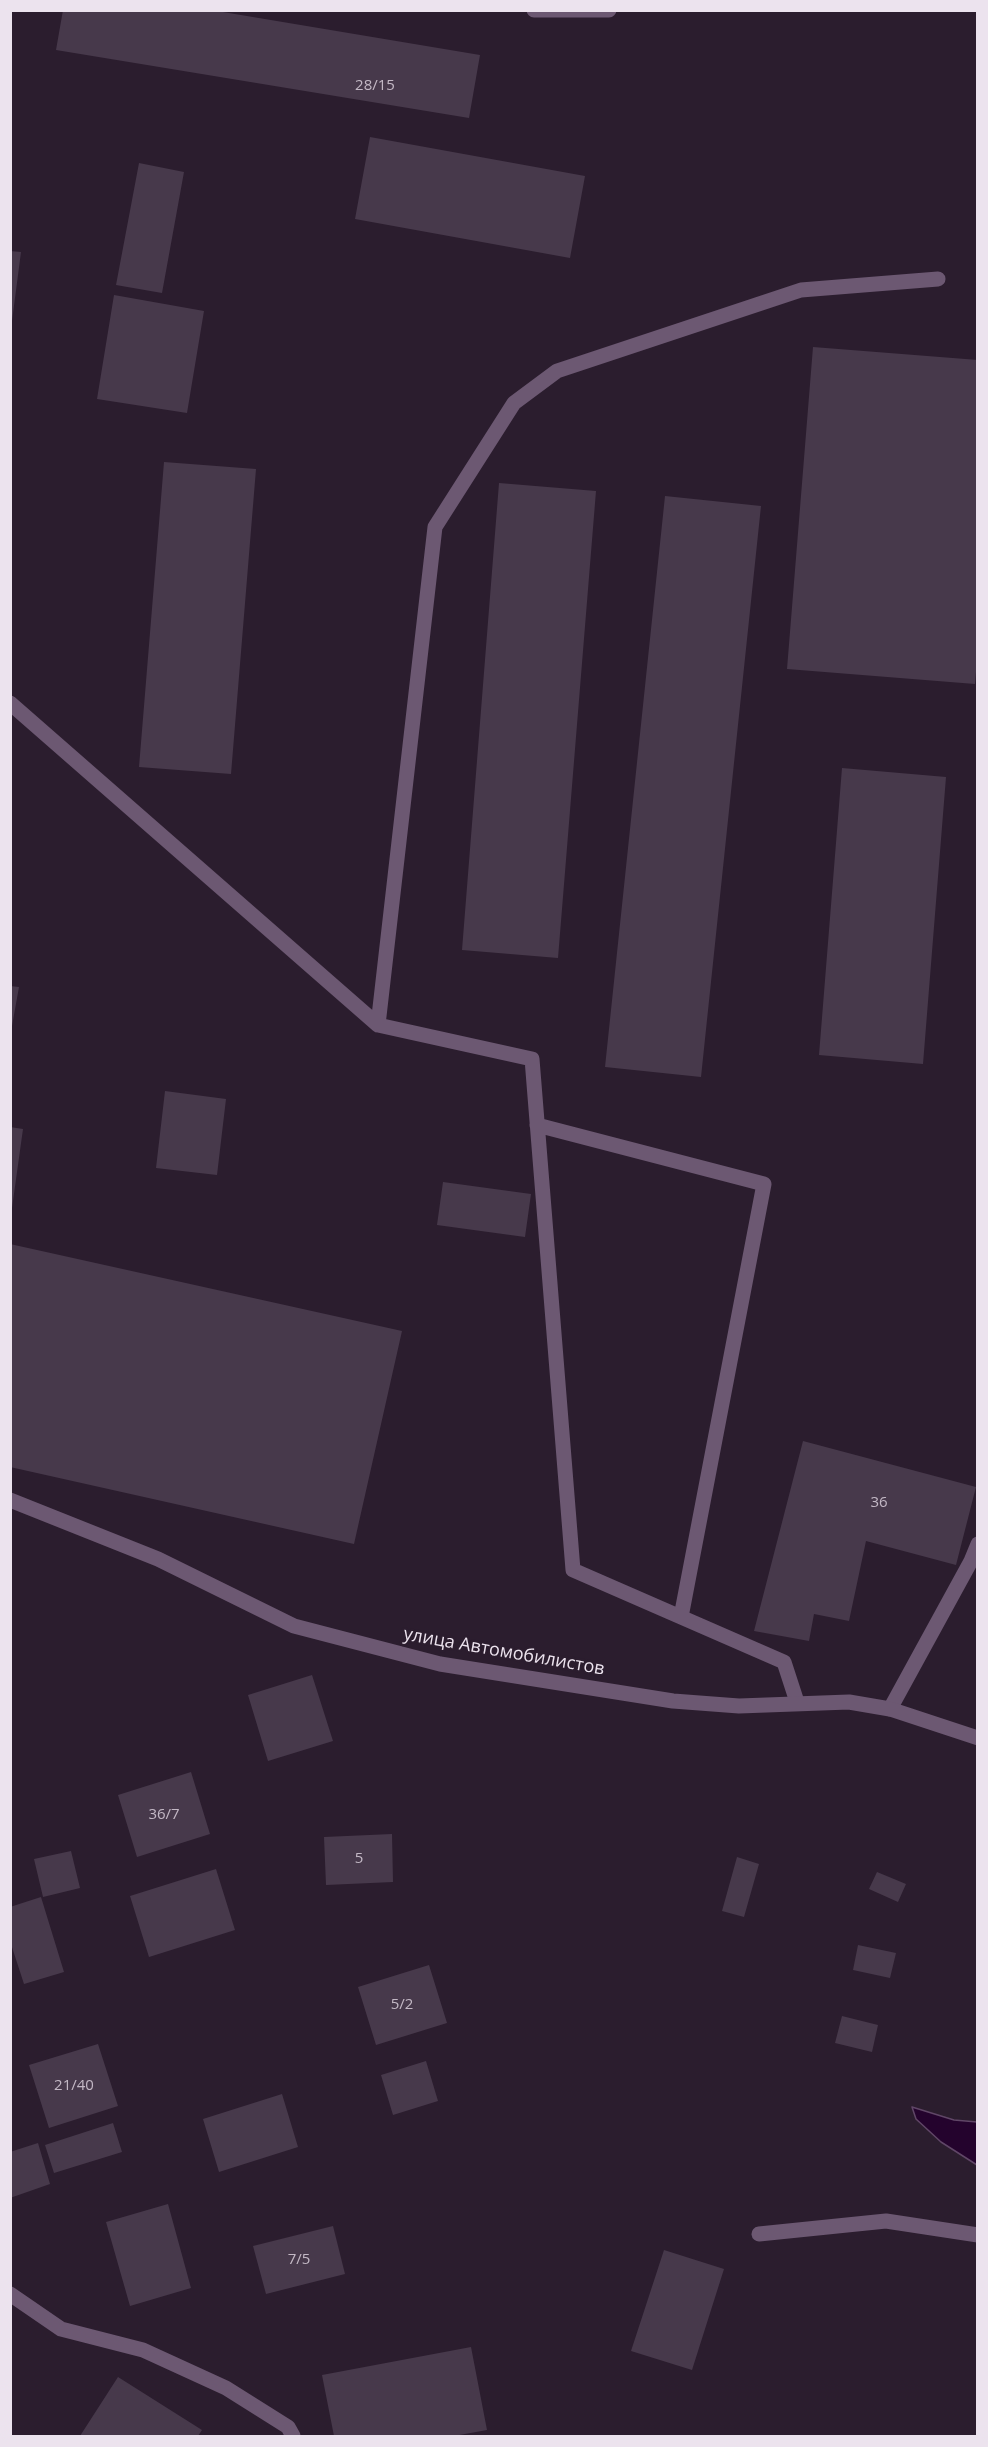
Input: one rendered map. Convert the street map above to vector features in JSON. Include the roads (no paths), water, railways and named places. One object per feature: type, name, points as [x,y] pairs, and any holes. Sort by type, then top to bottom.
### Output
[{"type":"street","points":[[534,10],[609,10]]},
{"type":"street","points":[[378,1025],[435,527],[514,403],[557,371],[801,290],[938,279]]},
{"type":"street","points":[[10,703],[378,1025],[532,1059],[573,1570],[784,1662],[797,1702]]},
{"type":"street","points":[[537,1125],[764,1184],[681,1617]]},
{"type":"street","name":"улица Автомобилистов","points":[[10,1500],[158,1559],[294,1626],[440,1664],[673,1701],[739,1706],[797,1702],[849,1702],[890,1709],[978,1738]]},
{"type":"street","points":[[890,1709],[971,1561],[978,1544]]},
{"type":"street","points":[[759,2234],[886,2221],[978,2235]]},
{"type":"street","points":[[10,2294],[61,2329],[143,2350],[226,2388],[288,2427],[293,2436]]}]
